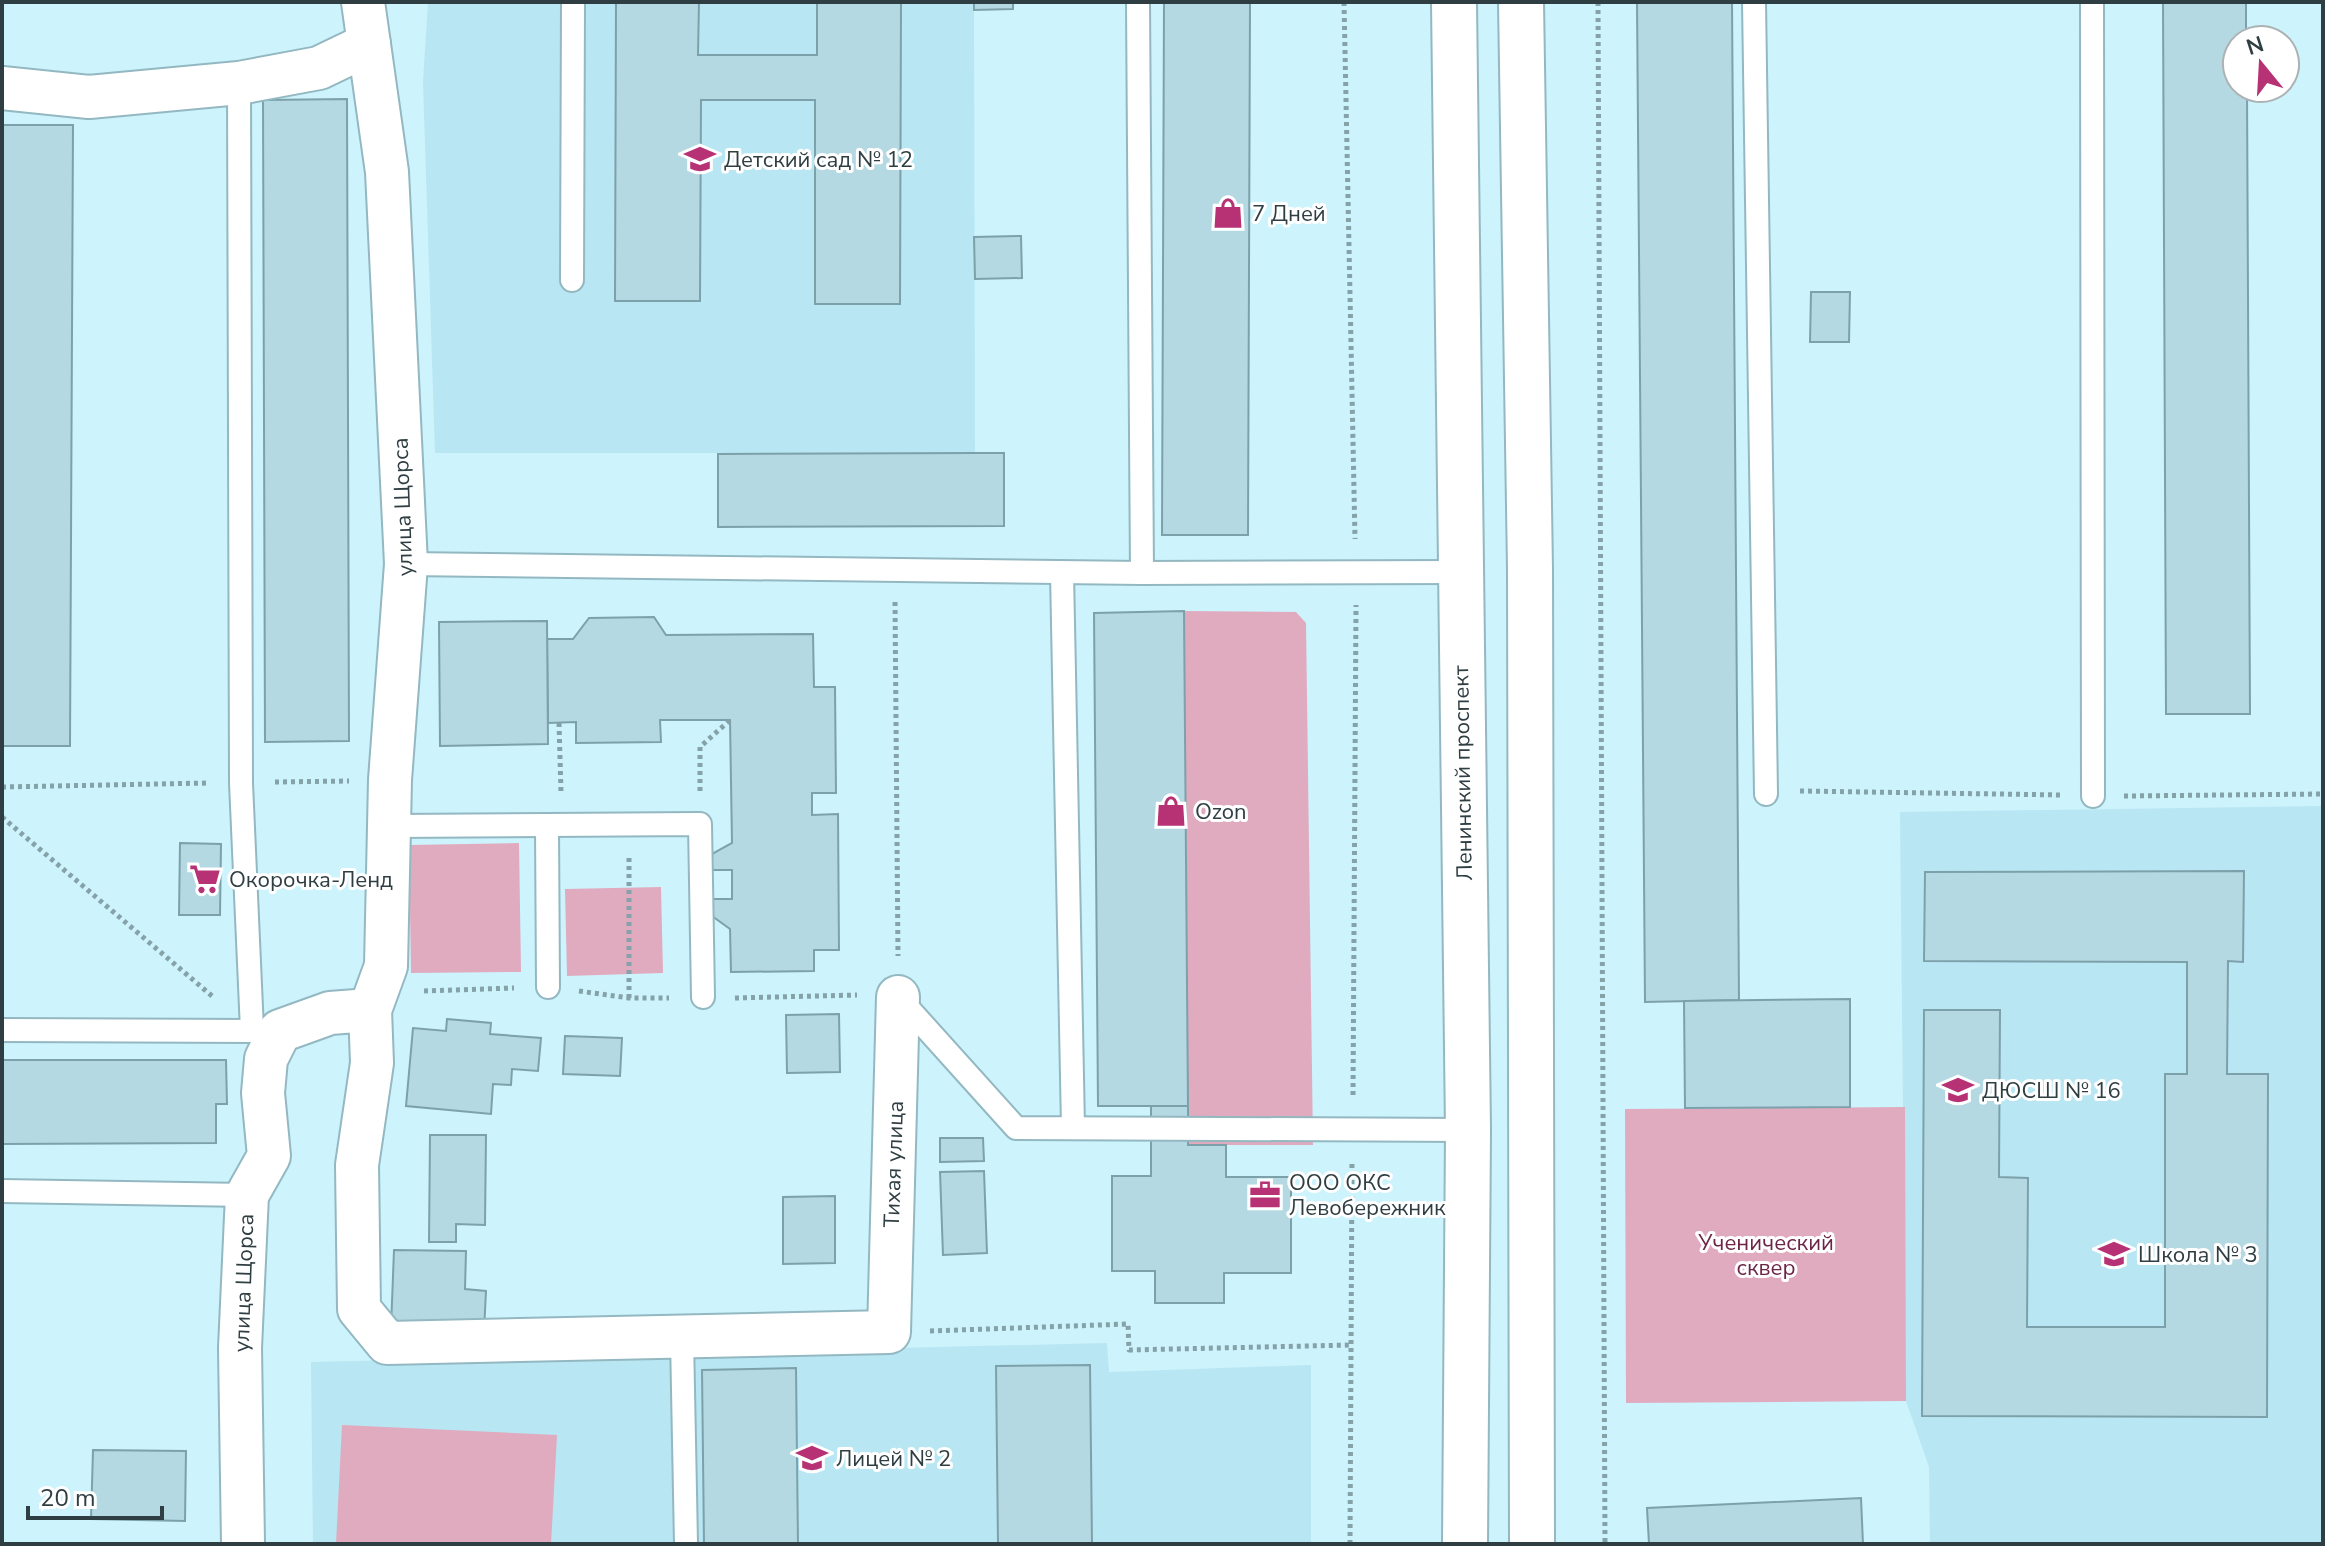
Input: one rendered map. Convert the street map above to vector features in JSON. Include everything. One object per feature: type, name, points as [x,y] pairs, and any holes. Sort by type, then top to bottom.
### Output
[{"type":"main road","name":"Ленинский проспект","points":[[1454,2],[1468,1130],[1465,1544]]},
{"type":"main road","points":[[1521,2],[1530,569],[1532,1544]]},
{"type":"street","name":"улица Щорса","points":[[363,2],[387,172],[406,564],[390,780],[392,826],[386,966],[374,1000],[372,1063],[357,1165],[359,1309],[387,1343],[682,1338]]},
{"type":"street","points":[[2,88],[89,97],[239,83],[319,68],[369,44]]},
{"type":"street","name":"Тихая улица","points":[[889,1332],[898,997]]},
{"type":"street","points":[[266,1031],[374,1000]]},
{"type":"street","name":"улица Щорса","points":[[243,1544],[240,1348],[247,1195],[269,1156],[263,1093],[266,1031]]},
{"type":"street","points":[[682,1338],[889,1332]]},
{"type":"lane","points":[[572,280],[573,2]]},
{"type":"lane","points":[[1138,2],[1142,573]]},
{"type":"lane","points":[[1754,2],[1766,794]]},
{"type":"lane","points":[[2092,2],[2093,796]]},
{"type":"lane","points":[[2,1030],[266,1031],[241,783],[239,83]]},
{"type":"lane","points":[[406,564],[1062,573],[1459,572]]},
{"type":"lane","points":[[1062,573],[1073,1127]]},
{"type":"lane","points":[[392,826],[700,824],[703,997]]},
{"type":"lane","points":[[548,987],[554,826]]},
{"type":"lane","points":[[898,997],[1016,1128],[1468,1130]]},
{"type":"lane","points":[[2,1191],[247,1195]]},
{"type":"lane","points":[[682,1338],[686,1544]]},
{"type":"path","points":[[1344,2],[1356,574],[1350,1544]]},
{"type":"path","points":[[1598,2],[1605,1544]]},
{"type":"path","points":[[374,1000],[548,987],[629,998],[759,999],[844,994],[898,997],[895,571]]},
{"type":"path","points":[[700,824],[700,747],[730,720]]},
{"type":"path","points":[[554,826],[559,723]]},
{"type":"path","points":[[2,787],[390,780]]},
{"type":"path","points":[[1796,791],[2093,796],[2323,794]]},
{"type":"path","points":[[2,817],[266,1031]]},
{"type":"path","points":[[629,825],[629,998]]},
{"type":"path","points":[[889,1332],[1128,1324],[1129,1350],[1351,1345]]},
{"type":"shaded area","name":"Детский сад № 12","points":[[428,2],[974,2],[975,453],[435,453],[423,82]]},
{"type":"shaded area","name":"Школа № 3","points":[[2323,806],[2323,1544],[1930,1544],[1929,1467],[1906,1401],[1900,812]]},
{"type":"shaded area","name":"Лицей № 2","points":[[1107,1343],[1109,1372],[1311,1365],[1311,1544],[313,1544],[311,1362]]},
{"type":"green space","points":[[1184,611],[1296,612],[1306,623],[1313,1145],[1188,1145]]},
{"type":"green space","points":[[519,843],[521,972],[411,973],[409,845]]},
{"type":"green space","points":[[661,887],[663,973],[567,976],[565,889]]},
{"type":"green space","name":"Ученический сквер","points":[[1905,1107],[1906,1401],[1626,1403],[1625,1109]]},
{"type":"green space","points":[[342,1425],[557,1435],[551,1544],[336,1544]]},
{"type":"building","points":[[616,2],[699,2],[698,55],[817,55],[817,2],[901,2],[900,304],[815,304],[815,100],[701,100],[700,301],[615,301]]},
{"type":"building","points":[[974,2],[1013,2],[1013,9],[974,10]]},
{"type":"building","points":[[1164,2],[1250,2],[1248,535],[1162,535]]},
{"type":"building","points":[[1637,2],[1732,2],[1739,1000],[1645,1002]]},
{"type":"building","points":[[2163,2],[2246,2],[2246,24],[2221,24],[2221,104],[2247,104],[2250,714],[2166,714]]},
{"type":"building","points":[[347,99],[349,741],[265,742],[263,100]]},
{"type":"building","points":[[2,125],[73,125],[70,746],[2,746]]},
{"type":"building","points":[[1021,236],[1022,278],[975,279],[974,237]]},
{"type":"building","points":[[1811,292],[1850,292],[1849,342],[1810,342]]},
{"type":"building","points":[[1004,453],[1004,526],[718,527],[718,454]]},
{"type":"building","points":[[1184,611],[1188,1106],[1098,1106],[1094,613]]},
{"type":"building","points":[[654,617],[666,635],[813,634],[814,687],[835,687],[836,793],[812,793],[812,815],[838,814],[839,950],[814,950],[814,971],[731,972],[730,929],[712,916],[712,899],[732,899],[732,870],[710,870],[710,855],[732,843],[730,720],[660,720],[661,742],[576,743],[576,722],[548,723],[547,639],[573,639],[589,618]]},
{"type":"building","points":[[547,621],[548,744],[440,746],[439,622]]},
{"type":"building","points":[[180,843],[221,844],[220,915],[179,915]]},
{"type":"building","points":[[2244,871],[2243,962],[2228,961],[2227,1074],[2268,1074],[2267,1417],[1922,1416],[1924,1010],[2000,1010],[1999,1177],[2028,1178],[2027,1327],[2165,1327],[2165,1074],[2187,1074],[2187,962],[1924,961],[1925,872]]},
{"type":"building","points":[[1850,999],[1850,1107],[1685,1108],[1684,1001]]},
{"type":"building","points":[[839,1014],[840,1072],[787,1073],[786,1015]]},
{"type":"building","points":[[447,1019],[491,1023],[490,1034],[541,1038],[538,1071],[512,1069],[511,1085],[493,1084],[491,1114],[406,1106],[413,1028],[446,1031]]},
{"type":"building","points":[[565,1036],[622,1038],[620,1076],[563,1074]]},
{"type":"building","points":[[2,1060],[226,1060],[227,1104],[216,1104],[216,1143],[2,1144]]},
{"type":"building","points":[[1151,1106],[1188,1106],[1188,1145],[1226,1145],[1226,1177],[1291,1177],[1291,1273],[1224,1273],[1224,1303],[1155,1303],[1155,1271],[1112,1271],[1112,1176],[1151,1176]]},
{"type":"building","points":[[430,1135],[486,1135],[485,1225],[456,1224],[456,1242],[429,1242]]},
{"type":"building","points":[[940,1138],[983,1138],[984,1161],[940,1162]]},
{"type":"building","points":[[984,1171],[987,1253],[943,1255],[940,1172]]},
{"type":"building","points":[[835,1196],[835,1263],[783,1264],[783,1197]]},
{"type":"building","points":[[394,1250],[466,1251],[465,1289],[486,1291],[484,1331],[391,1328]]},
{"type":"building","points":[[1090,1365],[1092,1544],[998,1544],[996,1366]]},
{"type":"building","points":[[796,1368],[798,1544],[704,1544],[702,1370]]},
{"type":"building","points":[[93,1450],[186,1451],[185,1521],[91,1519]]},
{"type":"building","points":[[1861,1498],[1863,1544],[1649,1544],[1647,1508]]},
{"type":"place","name":"Детский сад № 12","points":[[700,159]]},
{"type":"place","name":"7 Дней","points":[[1228,213]]},
{"type":"place","name":"Ozon","points":[[1171,811]]},
{"type":"place","name":"Окорочка-Ленд","points":[[205,879]]},
{"type":"place","name":"ДЮСШ № 16","points":[[1958,1090]]},
{"type":"place","name":"ООО ОКС Левобережник","points":[[1265,1195]]},
{"type":"place","name":"Школа № 3","points":[[2114,1254]]},
{"type":"place","name":"Лицей № 2","points":[[812,1458]]}]
